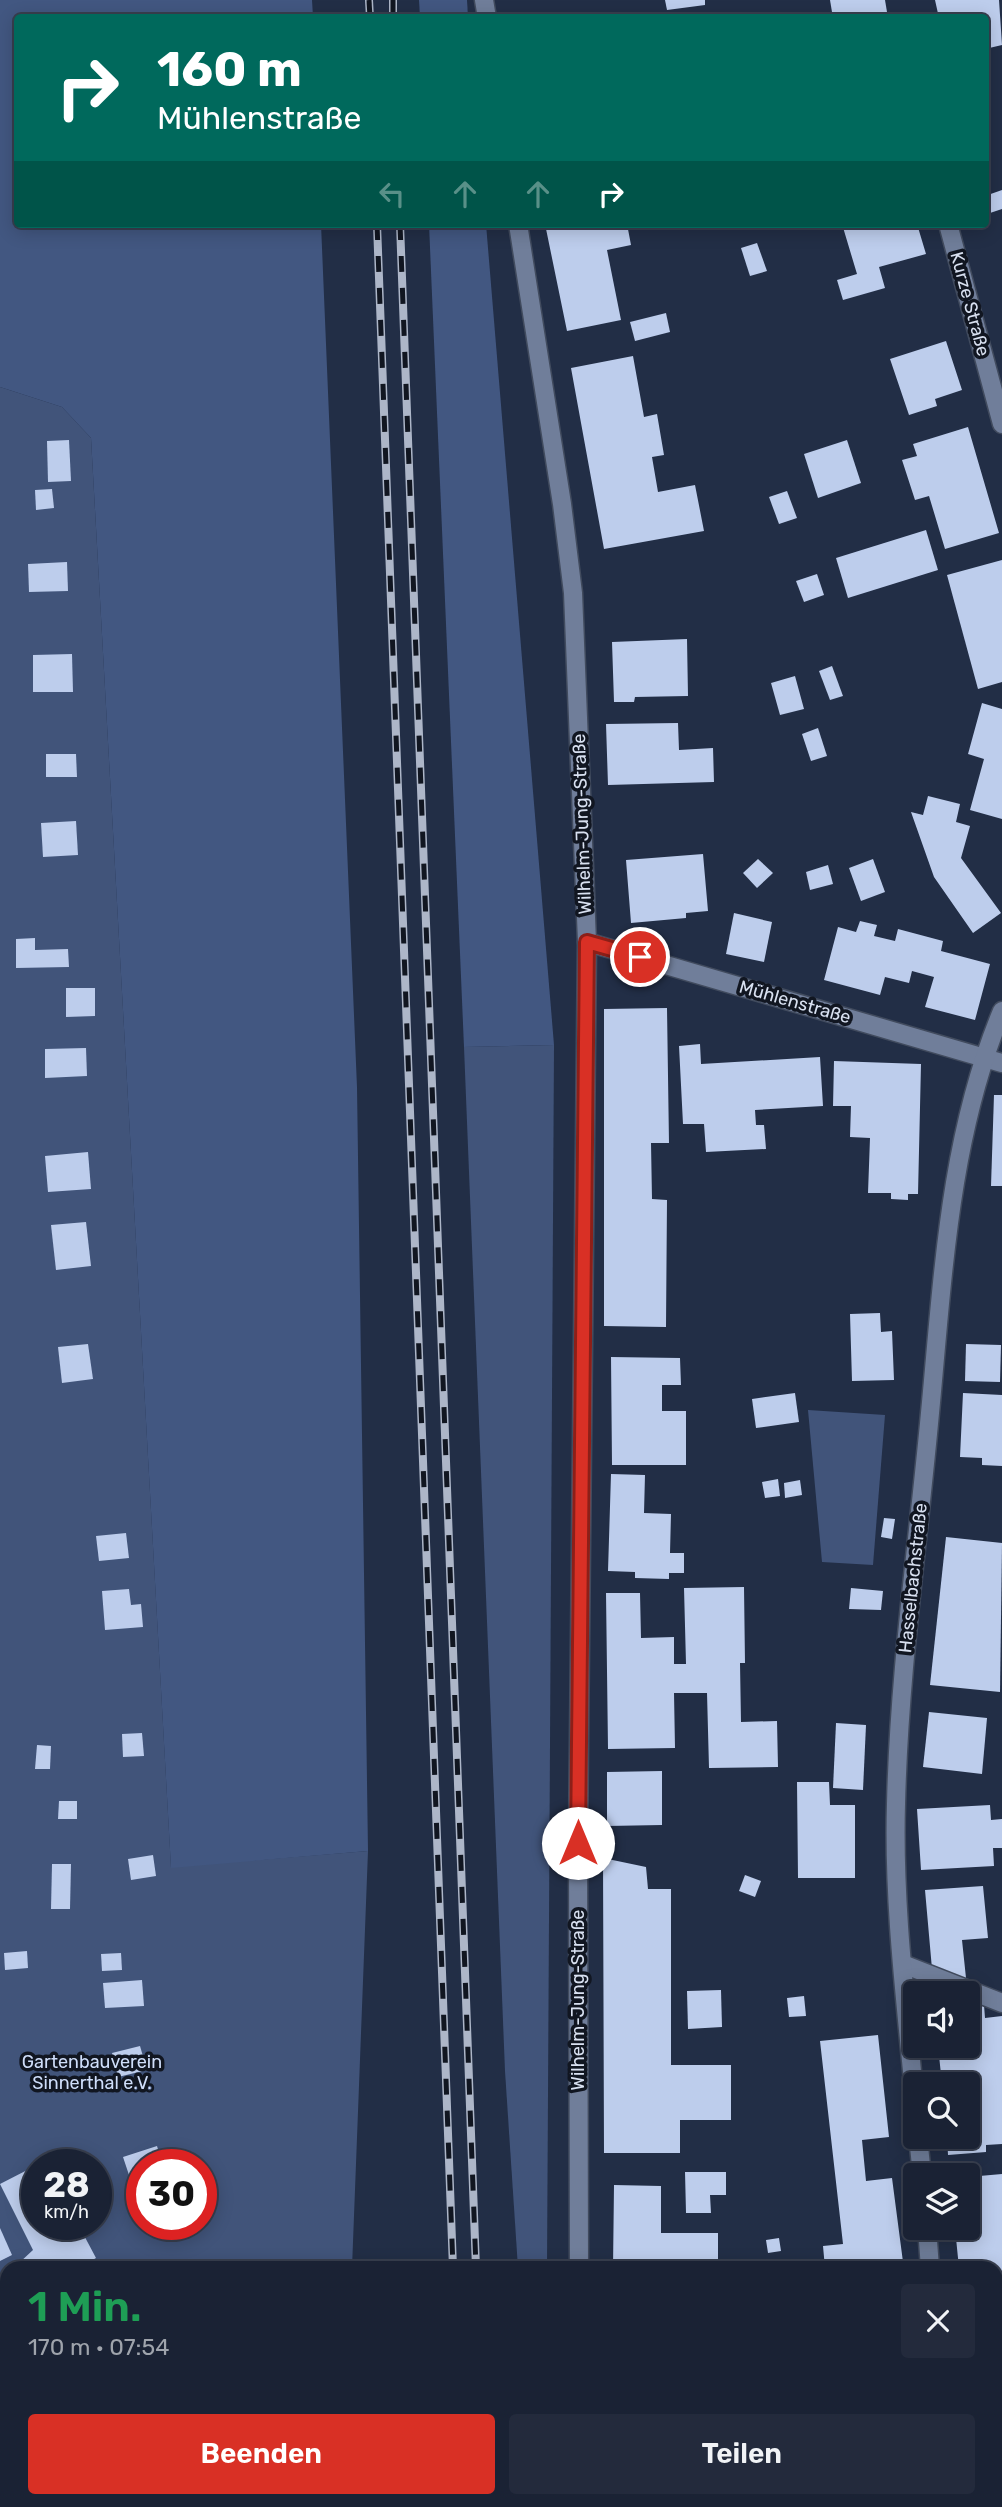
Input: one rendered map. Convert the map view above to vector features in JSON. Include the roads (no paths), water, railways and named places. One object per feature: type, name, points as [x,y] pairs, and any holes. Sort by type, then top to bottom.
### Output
[{"type":"street","name":"Wilhelm-Jung-Straße","points":[[519,228],[562,504],[573,593],[587,942],[578,1869],[579,2261]]},
{"type":"street","name":"Kurze Straße","points":[[949,228],[1002,424]]},
{"type":"street","name":"Mühlenstraße","points":[[587,942],[1002,1063]]},
{"type":"street","points":[[983,1057],[1002,1012]]},
{"type":"street","name":"Hasselbachstraße","points":[[912,2072],[903,1965],[895,1806],[904,1662],[942,1286],[960,1147],[983,1057]]},
{"type":"street","points":[[903,1965],[1002,2003]]},
{"type":"street","points":[[928,2240],[929,2261]]},
{"type":"railway","points":[[369,0],[370,14]]},
{"type":"railway","points":[[393,0],[393,14]]},
{"type":"railway","points":[[377,228],[453,2261]]},
{"type":"railway","points":[[400,228],[476,2261]]},
{"type":"park label","name":"Gartenbauverein Sinnerthal e.V.","points":[[92,2072]]}]
